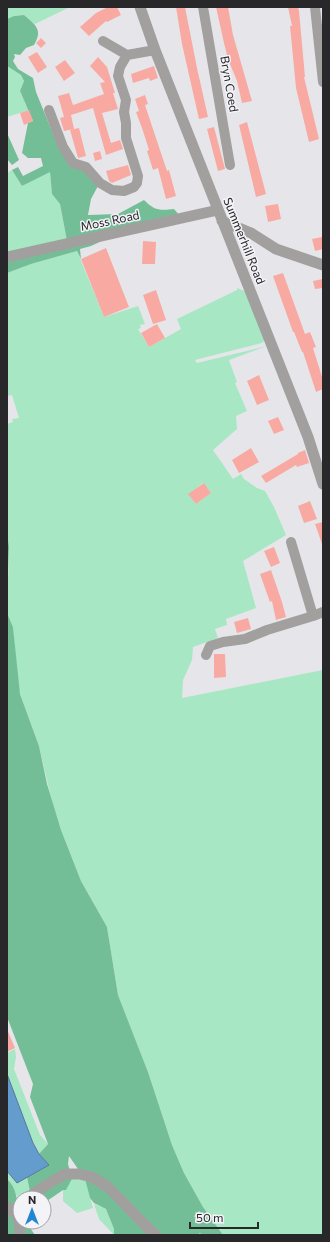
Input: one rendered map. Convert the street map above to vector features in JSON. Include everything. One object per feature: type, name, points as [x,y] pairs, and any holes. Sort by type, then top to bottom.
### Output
[{"type":"street","name":"Summerhill Road","points":[[140,7],[155,50],[308,437],[323,484]]},
{"type":"street","name":"Bryn Coed","points":[[203,7],[230,165]]},
{"type":"street","points":[[315,7],[323,82]]},
{"type":"street","points":[[103,41],[127,55],[155,50]]},
{"type":"street","points":[[50,110],[63,147],[73,163],[86,167],[100,183],[112,190],[124,191],[134,187],[138,183],[138,176],[126,138],[124,112],[126,100],[118,76],[120,67],[127,55]]},
{"type":"street","points":[[220,216],[276,249],[323,265]]},
{"type":"street","name":"Moss Road","points":[[7,257],[220,216]]},
{"type":"street","points":[[206,655],[210,646],[223,642],[245,639],[267,630],[318,614],[291,542]]},
{"type":"street","points":[[39,1190],[65,1174],[80,1174],[92,1177],[108,1187],[156,1235]]},
{"type":"green space","points":[[7,7],[70,7],[35,24],[24,15],[14,16],[7,19]]},
{"type":"green space","points":[[24,15],[37,28],[37,40],[34,45],[26,48],[20,55],[14,54],[15,57],[13,61],[18,69],[33,78],[36,92],[56,141],[86,171],[98,186],[91,199],[88,215],[118,214],[144,200],[157,209],[174,209],[180,216],[67,241],[60,204],[52,194],[50,172],[22,186],[12,170],[18,167],[23,176],[43,166],[41,158],[28,158],[22,153],[28,123],[33,121],[20,91],[24,81],[21,75],[7,66],[7,19],[14,16]]},
{"type":"green space","points":[[7,66],[21,75],[24,81],[20,91],[29,110],[7,117]]},
{"type":"green space","points":[[7,133],[19,160],[12,165],[7,159]]},
{"type":"green space","points":[[12,170],[22,186],[50,171],[52,194],[60,204],[67,241],[7,253],[7,173]]},
{"type":"green space","points":[[104,240],[80,249],[81,259],[77,251],[31,264],[7,273],[7,261]]},
{"type":"green space","points":[[77,251],[104,317],[138,306],[145,324],[140,325],[141,328],[138,329],[149,347],[181,329],[177,319],[237,290],[237,288],[247,292],[266,339],[262,343],[195,360],[197,363],[267,346],[229,360],[237,382],[235,383],[247,411],[236,416],[237,429],[213,450],[233,479],[241,474],[244,479],[257,488],[265,491],[274,507],[286,535],[243,561],[256,608],[226,619],[227,625],[215,629],[218,638],[193,647],[192,660],[183,680],[182,698],[323,670],[323,1235],[223,1235],[203,1207],[184,1173],[172,1145],[148,1072],[118,995],[107,927],[81,881],[61,830],[52,802],[39,746],[20,694],[13,627],[7,613],[9,547],[7,530],[7,424],[13,422],[12,419],[19,418],[12,395],[7,396],[7,273],[31,264]],"holes":[[[203,483],[211,493],[196,504],[189,494]]]},
{"type":"green space","points":[[7,530],[9,547],[7,593]]},
{"type":"green space","points":[[7,613],[13,627],[20,694],[39,746],[47,784],[61,830],[81,881],[107,927],[118,995],[148,1072],[172,1145],[184,1173],[203,1207],[223,1235],[204,1235],[199,1233],[200,1235],[114,1235],[114,1229],[106,1209],[94,1203],[90,1198],[85,1179],[69,1156],[68,1164],[72,1179],[66,1190],[63,1190],[52,1198],[52,1190],[30,1190],[27,1177],[49,1165],[39,1154],[48,1144],[30,1097],[33,1084],[7,1017]]},
{"type":"green space","points":[[15,1049],[16,1057],[14,1069],[40,1135],[48,1144],[39,1154],[33,1143],[7,1074],[7,1053]]},
{"type":"green space","points":[[7,1171],[17,1183],[27,1177],[30,1190],[13,1190],[7,1179]]},
{"type":"green space","points":[[7,1179],[15,1190],[12,1190],[12,1230],[32,1230],[35,1235],[7,1235]]},
{"type":"green space","points":[[72,1179],[85,1179],[93,1208],[77,1213],[63,1201],[63,1190],[66,1190]]},
{"type":"green space","points":[[94,1204],[106,1209],[114,1229],[114,1235],[99,1219]]},
{"type":"water","points":[[7,1074],[33,1143],[39,1154],[49,1165],[17,1183],[7,1171]]},
{"type":"building","points":[[108,7],[117,7],[121,15],[107,22],[106,21],[89,36],[80,27],[96,13]]},
{"type":"building","points":[[176,7],[185,7],[208,117],[199,119],[182,44]]},
{"type":"building","points":[[216,7],[228,7],[233,35],[252,101],[242,103],[237,81],[228,59]]},
{"type":"building","points":[[288,7],[298,7],[299,11],[304,77],[319,139],[309,142],[296,88],[290,26],[292,26]]},
{"type":"building","points":[[41,38],[46,43],[41,48],[36,43]]},
{"type":"building","points":[[37,52],[47,67],[38,73],[28,57]]},
{"type":"building","points":[[98,57],[107,67],[118,109],[102,113],[111,143],[120,140],[123,149],[106,155],[93,108],[71,115],[74,129],[64,131],[60,118],[64,117],[58,96],[69,93],[73,105],[104,94],[100,83],[105,82],[90,66]]},
{"type":"building","points":[[65,60],[75,73],[64,81],[55,67]]},
{"type":"building","points":[[154,66],[158,78],[150,81],[149,78],[133,83],[131,74]]},
{"type":"building","points":[[145,95],[148,104],[145,105],[167,171],[169,170],[176,196],[166,199],[158,168],[153,170],[147,151],[149,150],[136,112],[139,111],[135,99]]},
{"type":"building","points":[[29,110],[33,121],[24,125],[20,113]]},
{"type":"building","points":[[247,122],[266,194],[256,197],[239,125]]},
{"type":"building","points":[[214,127],[225,169],[218,171],[207,129]]},
{"type":"building","points":[[79,128],[86,156],[78,158],[70,130]]},
{"type":"building","points":[[100,151],[102,159],[95,161],[93,153]]},
{"type":"building","points":[[128,165],[131,175],[112,183],[109,181],[106,171]]},
{"type":"building","points":[[278,204],[281,219],[268,222],[265,206]]},
{"type":"building","points":[[322,237],[323,249],[315,251],[312,239]]},
{"type":"building","points":[[143,241],[156,242],[155,264],[142,264]]},
{"type":"building","points":[[106,248],[129,307],[104,317],[81,259]]},
{"type":"building","points":[[283,273],[305,334],[310,332],[316,347],[313,348],[323,380],[323,389],[316,392],[303,352],[293,332],[273,276]]},
{"type":"building","points":[[323,279],[323,288],[315,289],[313,281]]},
{"type":"building","points":[[156,290],[166,320],[153,324],[143,295]]},
{"type":"building","points":[[157,324],[165,338],[149,347],[141,333]]},
{"type":"building","points":[[259,375],[269,400],[257,405],[247,381]]},
{"type":"building","points":[[278,417],[284,430],[274,434],[268,421]]},
{"type":"building","points":[[251,448],[259,462],[239,473],[232,460]]},
{"type":"building","points":[[305,450],[309,463],[297,467],[296,465],[266,483],[261,476],[298,453]]},
{"type":"building","points":[[204,483],[211,493],[196,504],[188,494]]},
{"type":"building","points":[[310,501],[317,519],[304,523],[298,506]]},
{"type":"building","points":[[323,522],[323,544],[322,544],[315,524]]},
{"type":"building","points":[[274,547],[280,563],[271,567],[264,551]]},
{"type":"building","points":[[271,570],[286,617],[276,620],[272,601],[270,602],[260,574]]},
{"type":"building","points":[[248,618],[251,629],[237,633],[234,622]]},
{"type":"building","points":[[214,654],[225,654],[226,677],[214,678]]},
{"type":"building","points":[[7,1029],[15,1048],[7,1052]]}]
